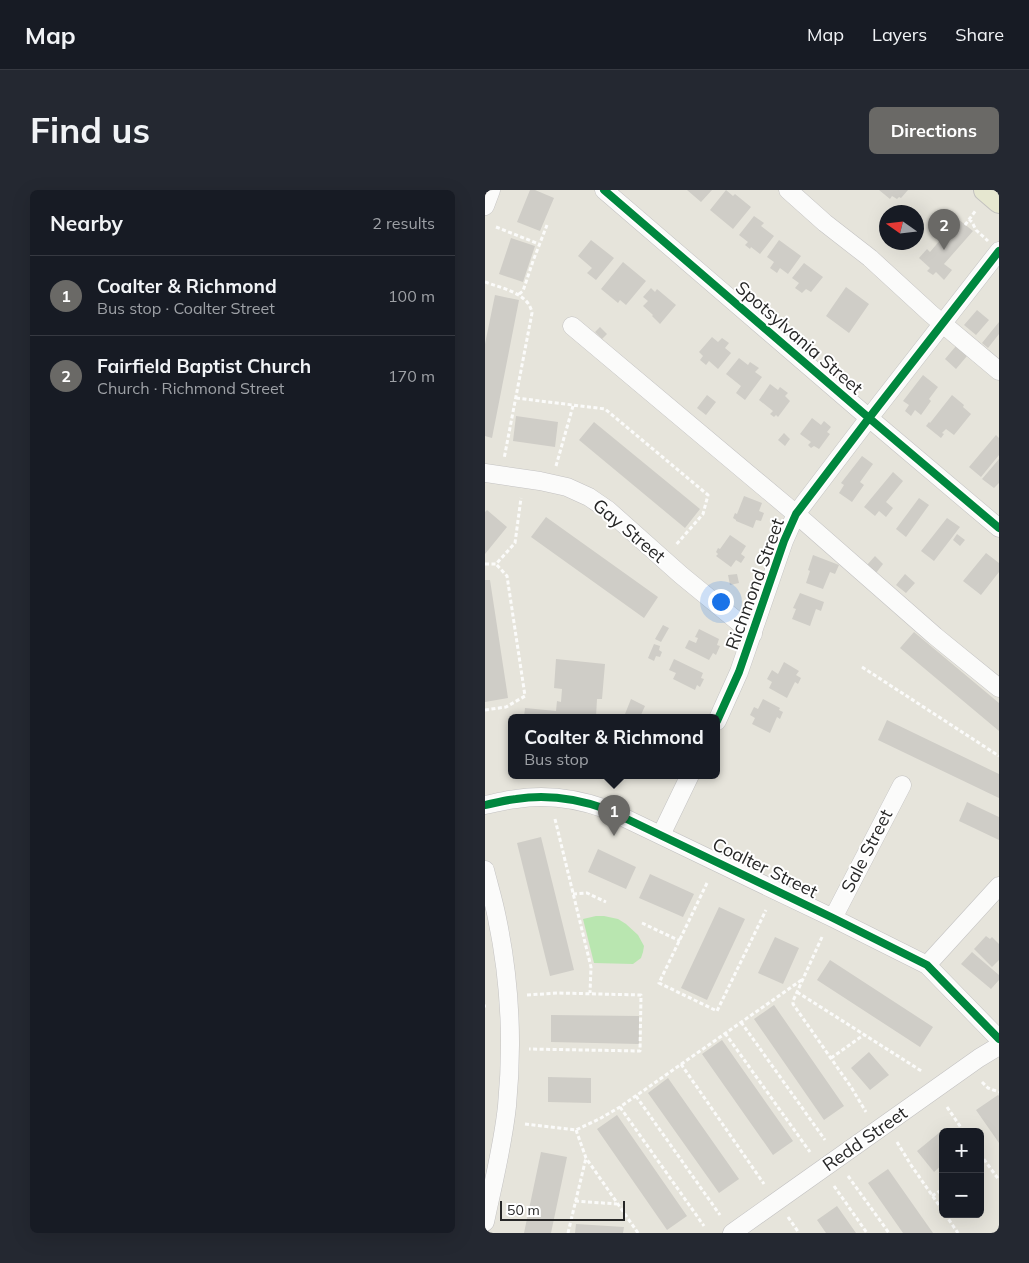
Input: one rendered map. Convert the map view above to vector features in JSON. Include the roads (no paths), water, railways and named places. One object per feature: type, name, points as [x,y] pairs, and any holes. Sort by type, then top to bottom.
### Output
[{"type":"street","points":[[485,206],[491,190]]},
{"type":"street","name":"Spotsylvania Street","points":[[604,190],[999,528]]},
{"type":"street","points":[[788,190],[825,223],[870,258],[931,314],[999,370]]},
{"type":"street","name":"Richmond Street","points":[[720,714],[739,672],[784,541],[797,514],[943,324],[993,246]]},
{"type":"street","points":[[572,326],[797,514],[935,636],[999,688]]},
{"type":"street","name":"Gay Street","points":[[485,473],[567,487],[589,497],[608,510],[681,575],[753,634]]},
{"type":"street","points":[[661,835],[688,779]]},
{"type":"street","name":"Sale Street","points":[[833,918],[901,785]]},
{"type":"street","name":"Coalter Street","points":[[485,805],[538,797],[577,800],[607,809],[927,965],[999,1039]]},
{"type":"street","points":[[485,870],[497,918],[506,974],[510,1017],[507,1108],[501,1148],[485,1222]]},
{"type":"street","points":[[927,965],[999,886]]},
{"type":"street","name":"Redd Street","points":[[732,1233],[979,1058],[999,1046]]},
{"type":"place","name":"Fairfield Baptist Church","points":[[944,250]]},
{"type":"place","name":"Coalter & Richmond","points":[[614,836]]}]
